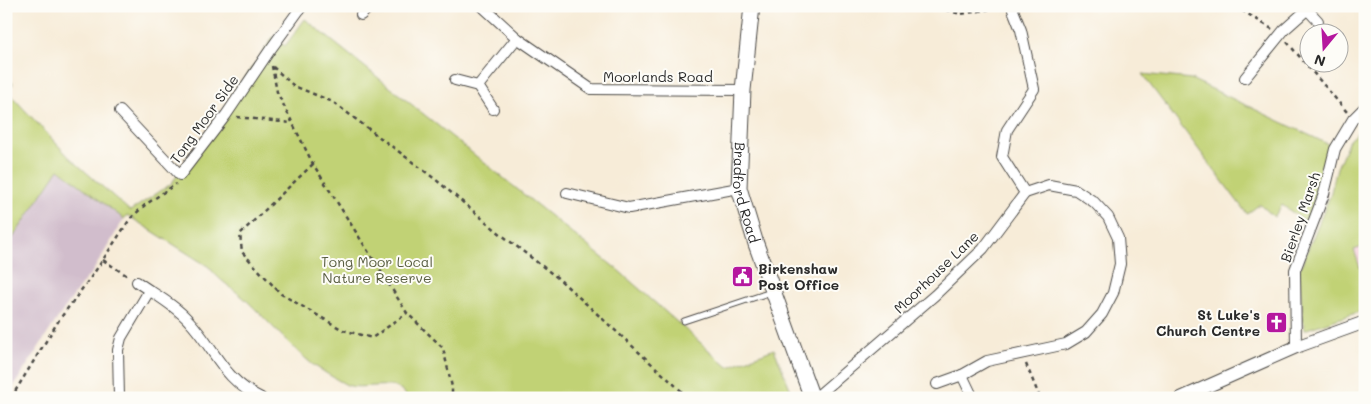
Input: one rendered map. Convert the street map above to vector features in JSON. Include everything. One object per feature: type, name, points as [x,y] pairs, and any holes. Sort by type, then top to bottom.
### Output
[{"type":"main road","name":"Bradford Road","points":[[752,6],[743,90],[739,188],[756,244],[813,398]]},
{"type":"street","name":"Tong Moor Side","points":[[120,111],[180,175],[226,115],[302,6]]},
{"type":"street","points":[[361,15],[370,6]]},
{"type":"street","name":"Moorlands Road","points":[[482,6],[517,38],[591,89],[743,90]]},
{"type":"street","points":[[937,384],[962,375],[987,360],[1066,344],[1086,332],[1102,314],[1113,293],[1120,264],[1118,238],[1108,217],[1094,202],[1076,190],[1050,185],[1025,193],[1002,157],[1007,130],[1034,89],[1021,30],[1012,6]]},
{"type":"street","points":[[1245,78],[1281,34],[1309,8],[1318,21]]},
{"type":"street","points":[[478,86],[517,38]]},
{"type":"street","points":[[455,80],[478,86],[493,109]]},
{"type":"street","name":"Bierley Marsh","points":[[1296,347],[1295,270],[1324,194],[1335,149],[1353,119],[1365,107]]},
{"type":"street","points":[[567,193],[629,208],[739,188]]},
{"type":"street","name":"Moorhouse Lane","points":[[813,398],[949,282],[982,249],[1025,193]]},
{"type":"street","points":[[137,282],[183,314],[231,377],[248,391],[261,398]]},
{"type":"street","points":[[119,398],[118,350],[121,338],[150,291]]},
{"type":"street","points":[[1181,398],[1296,347],[1365,322]]},
{"type":"street","points":[[962,375],[973,398]]},
{"type":"lane","points":[[684,322],[774,291]]},
{"type":"path","points":[[932,6],[961,14],[1012,6]]},
{"type":"path","points":[[1234,6],[1281,34],[1353,119]]},
{"type":"path","points":[[270,50],[277,92],[313,164],[407,313],[443,348],[452,387],[452,398]]},
{"type":"path","points":[[272,67],[294,86],[333,102],[435,179],[503,236],[559,279],[688,398]]},
{"type":"path","points":[[226,115],[292,123]]},
{"type":"path","points":[[313,164],[240,234],[242,252],[281,294],[343,330],[372,338],[407,313]]},
{"type":"path","points":[[11,398],[59,320],[130,219],[145,205],[177,183],[180,175]]},
{"type":"path","points":[[103,260],[137,282]]},
{"type":"path","points":[[1022,353],[1040,398]]},
{"type":"shaded area","points":[[58,169],[124,219],[93,271],[57,319],[6,398],[6,248]]},
{"type":"shaded area","points":[[1365,246],[1365,282],[1354,249]]},
{"type":"green space","name":"Tong Moor Local Nature Reserve","points":[[305,19],[618,270],[728,367],[774,349],[794,398],[407,398],[403,391],[396,387],[351,386],[312,364],[209,267],[127,215],[124,219],[59,169],[6,248],[6,80],[13,83],[8,92],[69,157],[130,211],[171,184],[273,37],[285,46]]},
{"type":"green space","points":[[1142,74],[1191,79],[1332,146],[1321,167],[1309,224],[1282,205],[1274,217],[1260,204],[1247,214]]},
{"type":"green space","points":[[1359,131],[1359,147],[1365,157],[1365,246],[1354,250],[1365,282],[1365,310],[1304,330],[1299,271],[1330,196],[1337,168],[1349,140]]},
{"type":"water","points":[[1365,117],[1365,157],[1360,147],[1359,137]]},
{"type":"place","name":"Birkenshaw Post Office","points":[[742,276]]},
{"type":"place","name":"St Luke's Church Centre","points":[[1276,322]]}]
